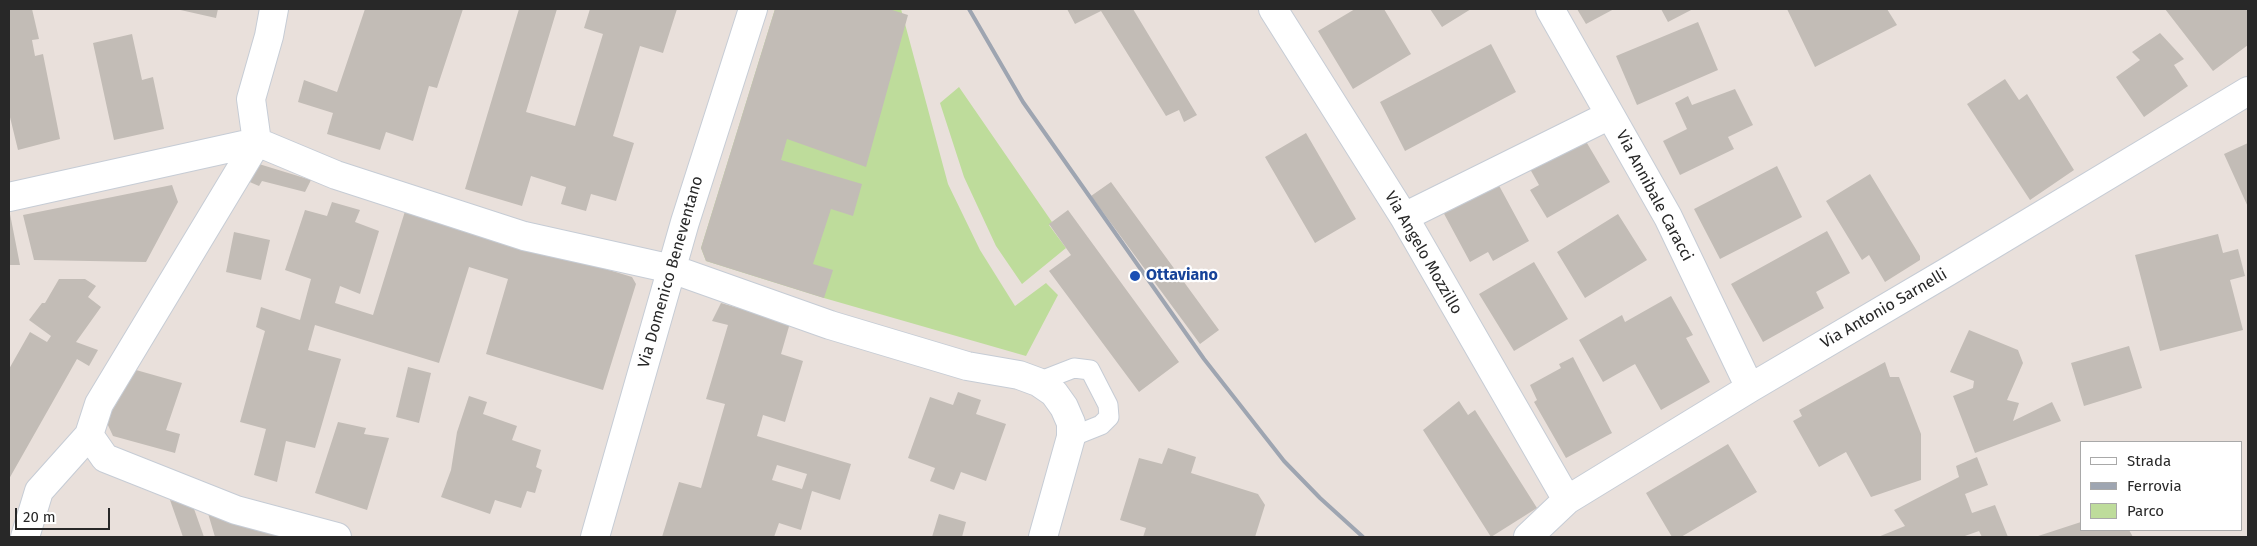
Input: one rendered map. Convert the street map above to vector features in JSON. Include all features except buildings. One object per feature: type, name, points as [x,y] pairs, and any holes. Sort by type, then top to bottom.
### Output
[{"type":"street","points":[[24,537],[39,491],[89,435],[99,404],[257,142],[251,98],[269,36],[274,9]]},
{"type":"street","name":"Via Domenico Beneventano","points":[[595,537],[688,213],[753,9]]},
{"type":"street","name":"Via Angelo Mozzillo","points":[[1273,9],[1404,218],[1567,500]]},
{"type":"street","name":"Via Annibale Caracci","points":[[1550,9],[1668,218],[1750,388]]},
{"type":"street","name":"Via Antonio Sarnelli","points":[[1528,537],[1567,500],[1750,388],[2248,91]]},
{"type":"street","points":[[1404,218],[1610,115]]},
{"type":"street","points":[[9,197],[257,142],[336,175],[524,236],[672,269],[830,325],[967,366],[1019,375],[1038,382],[1054,393],[1064,407],[1071,423],[1071,438],[1043,537]]},
{"type":"street","points":[[89,435],[105,458],[236,510],[337,537]]},
{"type":"lane","points":[[1038,382],[1074,368],[1090,370],[1108,405],[1109,417],[1102,425],[1071,438]]},
{"type":"green space","points":[[775,9],[901,9],[948,184],[980,250],[1015,306],[1046,283],[1058,295],[1026,356],[824,298],[706,261],[701,248]]},
{"type":"green space","points":[[959,87],[1052,222],[1049,225],[1066,248],[1022,284],[996,246],[964,177],[940,103]]},
{"type":"railway","points":[[969,9],[1023,102],[1204,359],[1284,461],[1320,498],[1363,537]]},
{"type":"place","name":"Ottaviano","points":[[1135,276]]}]
